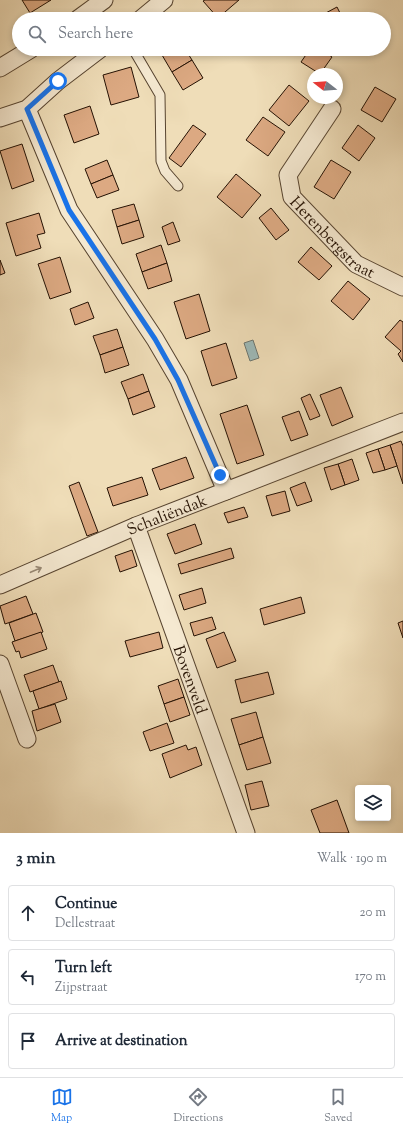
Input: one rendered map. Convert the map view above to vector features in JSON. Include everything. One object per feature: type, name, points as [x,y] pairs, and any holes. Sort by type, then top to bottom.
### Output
[{"type":"street","points":[[88,12],[104,0]]},
{"type":"street","points":[[149,12],[164,0]]},
{"type":"street","points":[[0,68],[20,56]]},
{"type":"street","points":[[0,118],[27,109],[58,81],[91,56]]},
{"type":"street","points":[[27,109],[69,210],[155,339],[178,380],[226,491]]},
{"type":"street","name":"Herenbergstraat","points":[[332,109],[288,175],[292,197],[356,264],[403,287]]},
{"type":"street","name":"Schaliëndak","points":[[0,585],[136,526],[403,422]]},
{"type":"street","name":"Bovenveld","points":[[136,526],[246,833]]},
{"type":"street","points":[[0,664],[27,739]]},
{"type":"lane","points":[[137,56],[160,95],[161,161],[165,171],[178,186]]},
{"type":"water","points":[[253,340],[259,358],[250,361],[244,343]]},
{"type":"building","points":[[22,0],[51,0],[32,12],[29,12]]},
{"type":"building","points":[[239,0],[225,12],[213,12],[203,1]]},
{"type":"building","points":[[337,7],[340,12],[328,12]]},
{"type":"building","points":[[163,56],[189,56],[192,60],[172,72]]},
{"type":"building","points":[[305,56],[332,57],[324,68],[310,68],[301,62]]},
{"type":"building","points":[[192,60],[203,78],[183,90],[172,72]]},
{"type":"building","points":[[131,67],[139,97],[111,105],[103,75]]},
{"type":"building","points":[[289,85],[307,99],[307,104],[289,126],[269,110]]},
{"type":"building","points":[[375,87],[396,99],[382,122],[361,110]]},
{"type":"building","points":[[90,106],[99,134],[74,143],[64,115]]},
{"type":"building","points":[[263,117],[285,132],[268,156],[246,140]]},
{"type":"building","points":[[193,125],[206,134],[181,167],[169,158]]},
{"type":"building","points":[[358,125],[375,138],[359,161],[342,148]]},
{"type":"building","points":[[22,144],[34,181],[12,189],[0,151]]},
{"type":"building","points":[[107,160],[113,175],[91,184],[85,169]]},
{"type":"building","points":[[331,160],[351,172],[334,199],[314,187]]},
{"type":"building","points":[[236,174],[261,195],[242,218],[217,197]]},
{"type":"building","points":[[113,175],[119,190],[97,198],[91,184]]},
{"type":"building","points":[[134,204],[139,220],[117,227],[112,210]]},
{"type":"building","points":[[271,208],[289,230],[276,240],[259,218]]},
{"type":"building","points":[[39,213],[45,233],[37,235],[41,248],[16,256],[6,223]]},
{"type":"building","points":[[139,220],[144,237],[122,244],[117,227]]},
{"type":"building","points":[[173,222],[180,241],[168,245],[162,227]]},
{"type":"building","points":[[161,245],[167,263],[142,272],[136,254]]},
{"type":"building","points":[[311,247],[332,266],[319,280],[298,262]]},
{"type":"building","points":[[60,257],[71,292],[50,299],[38,264]]},
{"type":"building","points":[[0,260],[5,273],[0,275]]},
{"type":"building","points":[[167,263],[172,281],[148,289],[142,272]]},
{"type":"building","points":[[348,281],[370,299],[353,320],[331,301]]},
{"type":"building","points":[[199,294],[210,331],[186,339],[174,302]]},
{"type":"building","points":[[88,302],[94,318],[75,325],[70,309]]},
{"type":"building","points":[[400,320],[403,322],[403,362],[398,354],[401,351],[385,337]]},
{"type":"building","points":[[117,329],[123,347],[100,355],[93,336]]},
{"type":"building","points":[[226,343],[237,378],[212,386],[201,351]]},
{"type":"building","points":[[123,347],[129,365],[105,373],[100,355]]},
{"type":"building","points":[[143,374],[149,391],[128,399],[121,382]]},
{"type":"building","points":[[341,387],[353,417],[332,426],[320,395]]},
{"type":"building","points":[[149,391],[155,407],[133,415],[128,399]]},
{"type":"building","points":[[310,394],[320,416],[310,420],[301,398]]},
{"type":"building","points":[[247,405],[264,455],[237,464],[220,414]]},
{"type":"building","points":[[299,411],[308,435],[291,441],[282,417]]},
{"type":"building","points":[[401,441],[403,446],[403,484],[390,445]]},
{"type":"building","points":[[390,445],[397,466],[385,470],[378,449]]},
{"type":"building","points":[[378,449],[385,470],[373,473],[366,453]]},
{"type":"building","points":[[186,457],[194,478],[160,490],[152,469]]},
{"type":"building","points":[[352,459],[359,480],[345,485],[338,464]]},
{"type":"building","points":[[338,464],[345,485],[331,490],[324,468]]},
{"type":"building","points":[[142,477],[148,495],[113,506],[107,488]]},
{"type":"building","points":[[79,482],[98,532],[87,536],[69,486]]},
{"type":"building","points":[[305,482],[312,501],[297,506],[290,488]]},
{"type":"building","points":[[285,491],[290,511],[272,516],[266,496]]},
{"type":"building","points":[[244,507],[248,517],[228,523],[224,513]]},
{"type":"building","points":[[195,524],[202,544],[175,554],[167,534]]},
{"type":"building","points":[[231,548],[234,558],[181,574],[178,564]]},
{"type":"building","points":[[132,550],[137,566],[120,572],[115,556]]},
{"type":"building","points":[[202,588],[206,603],[184,610],[179,595]]},
{"type":"building","points":[[26,596],[33,614],[5,624],[0,606]]},
{"type":"building","points":[[301,597],[305,613],[264,625],[260,609]]},
{"type":"building","points":[[36,613],[43,632],[15,641],[9,623]]},
{"type":"building","points":[[212,617],[216,629],[194,636],[190,623]]},
{"type":"building","points":[[403,621],[403,638],[398,623]]},
{"type":"building","points":[[41,632],[47,649],[21,658],[19,651],[16,652],[12,642]]},
{"type":"building","points":[[159,632],[163,648],[130,657],[125,641]]},
{"type":"building","points":[[224,632],[236,661],[217,668],[206,639]]},
{"type":"building","points":[[53,665],[59,682],[30,692],[24,675]]},
{"type":"building","points":[[268,672],[274,694],[241,703],[235,680]]},
{"type":"building","points":[[178,679],[184,697],[164,704],[158,686]]},
{"type":"building","points":[[61,681],[67,699],[39,709],[33,691]]},
{"type":"building","points":[[184,697],[190,715],[170,722],[164,704]]},
{"type":"building","points":[[55,704],[61,722],[37,731],[32,711]]},
{"type":"building","points":[[256,712],[263,737],[239,745],[231,719]]},
{"type":"building","points":[[167,723],[174,743],[150,751],[143,732]]},
{"type":"building","points":[[263,737],[271,763],[247,770],[239,745]]},
{"type":"building","points":[[186,745],[188,750],[196,747],[202,765],[170,778],[162,754]]},
{"type":"building","points":[[262,781],[269,806],[251,810],[245,785]]},
{"type":"building","points":[[337,800],[349,833],[320,833],[311,810]]},
{"type":"route","points":[[58,81],[27,109],[69,210],[155,339],[178,380],[220,475]]}]
